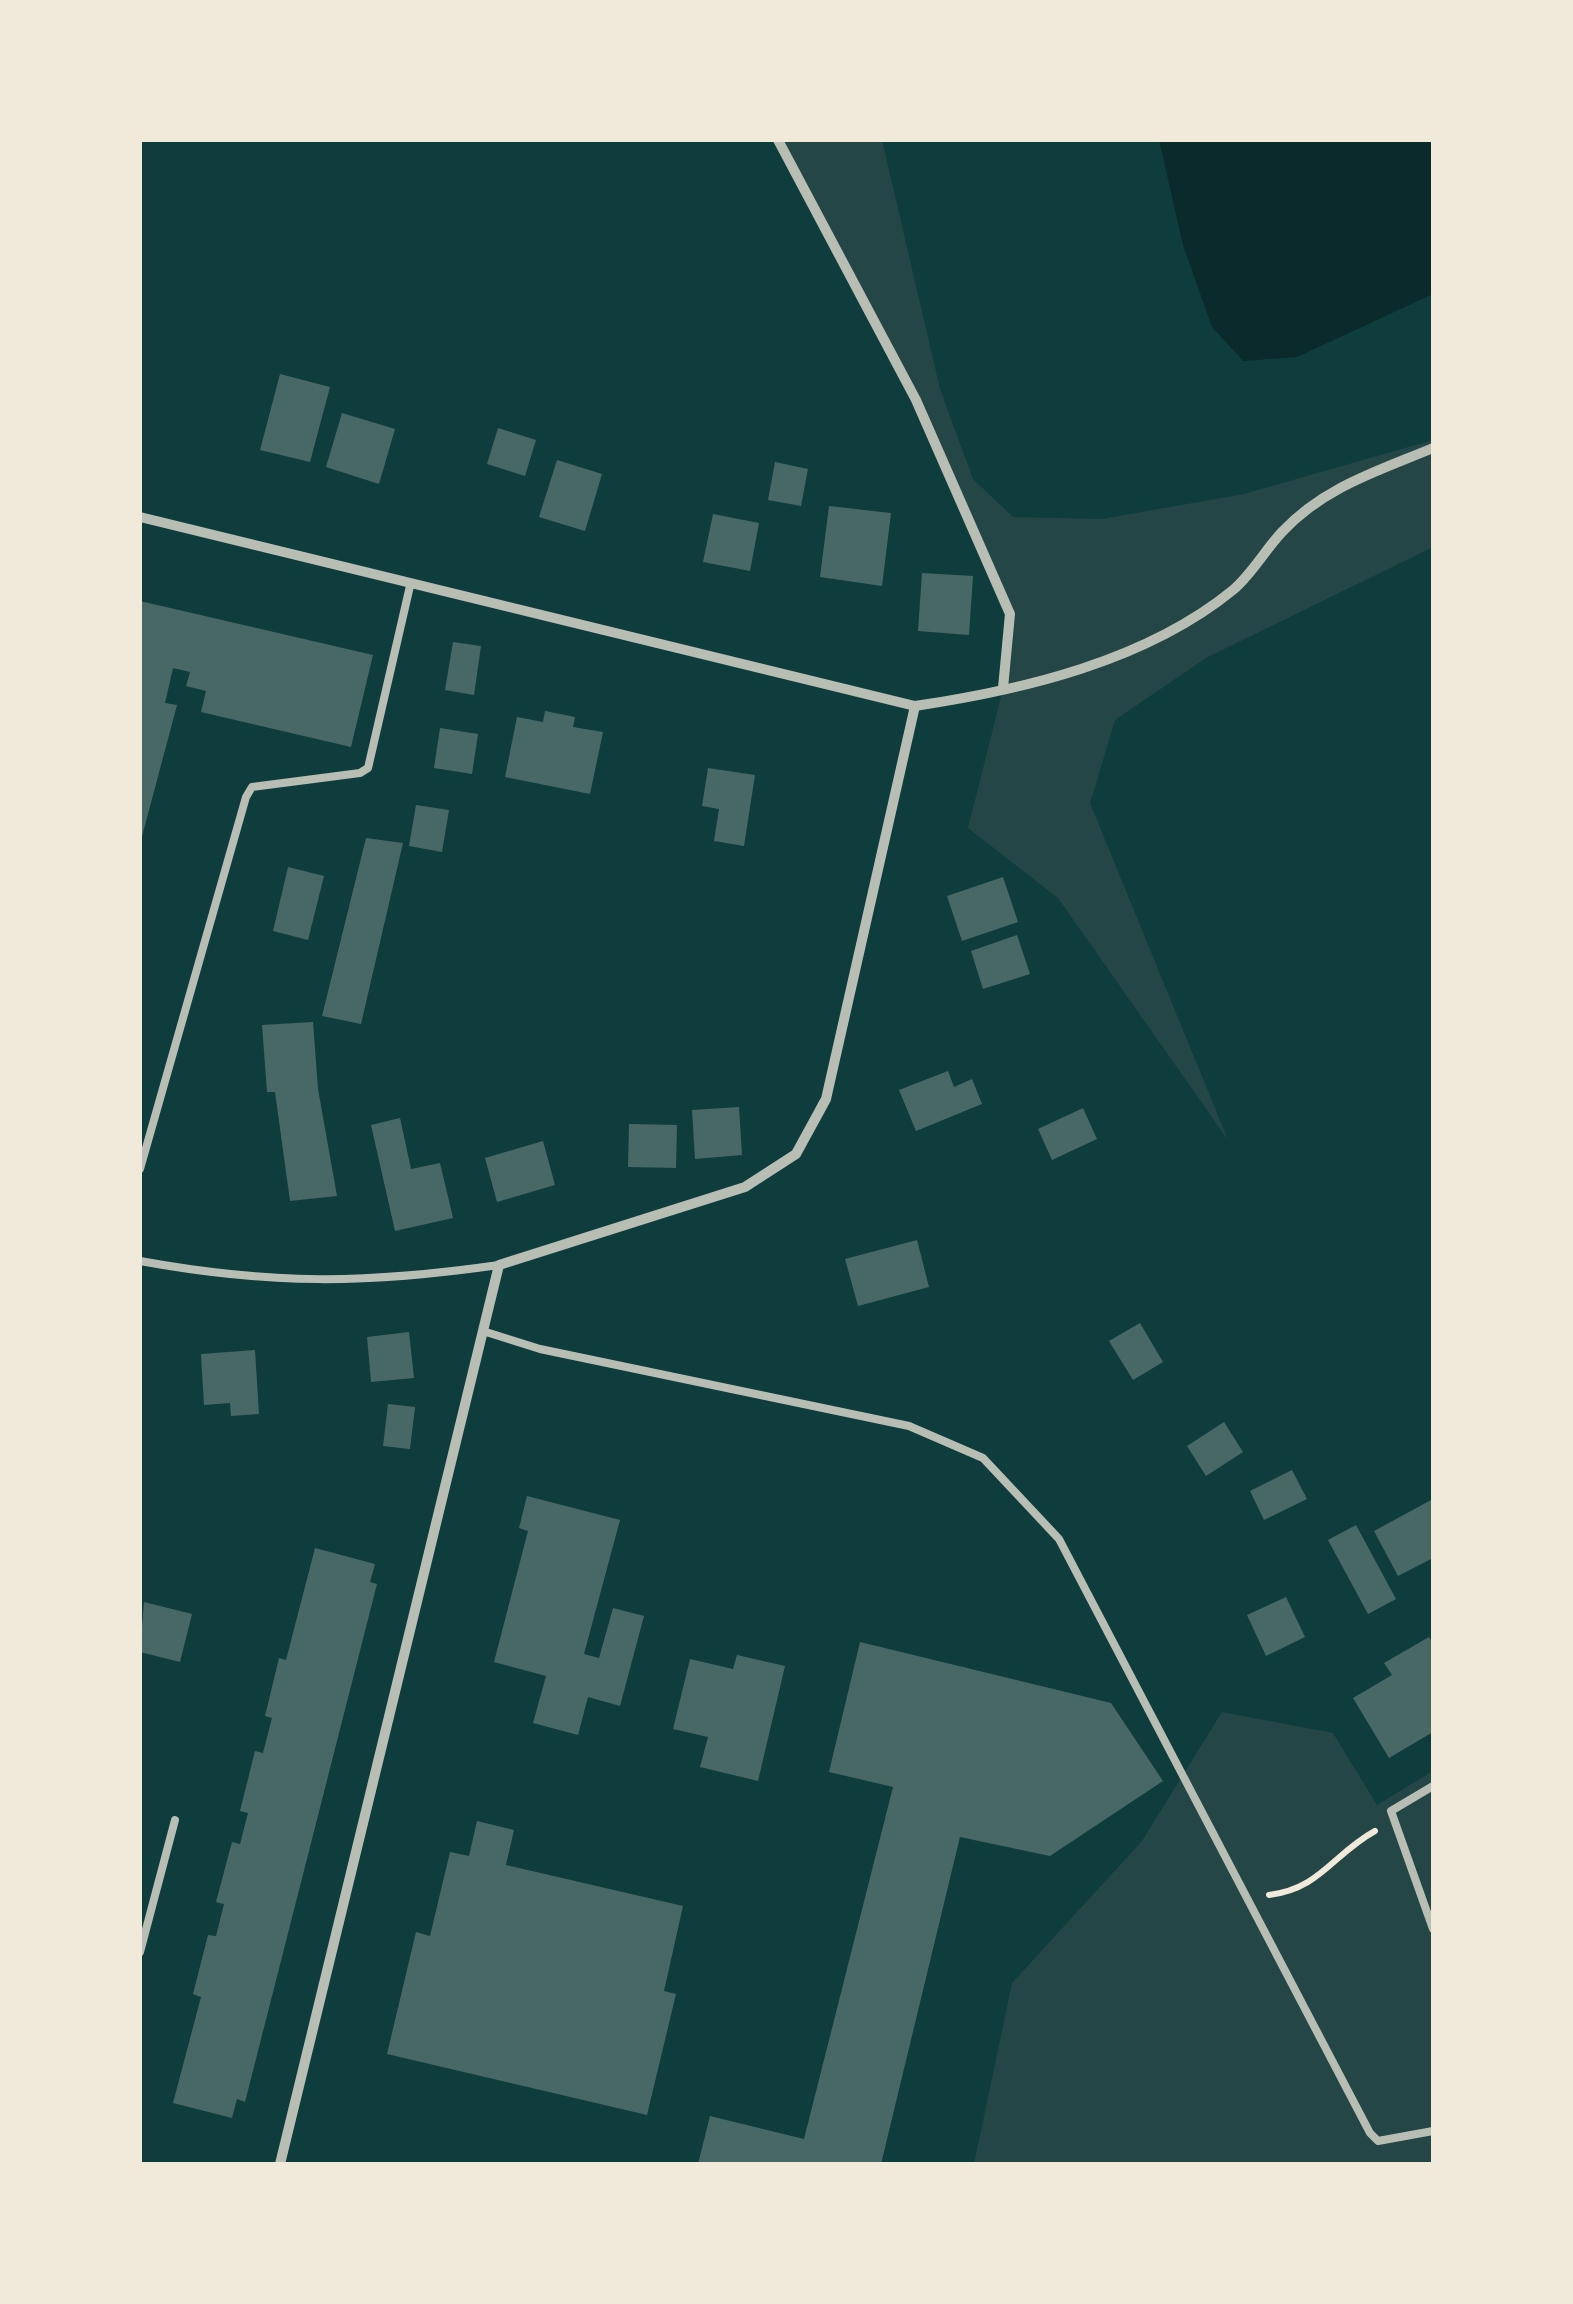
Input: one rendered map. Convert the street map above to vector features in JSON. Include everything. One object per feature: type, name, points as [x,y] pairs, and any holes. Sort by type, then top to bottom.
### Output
[{"type":"street","points":[[778,140],[916,400],[1010,614],[1002,688]]},
{"type":"street","points":[[140,517],[410,586],[915,706],[1114,658],[1176,627],[1235,589],[1284,530],[1329,491],[1433,448]]},
{"type":"street","points":[[280,2164],[486,1332],[498,1265],[745,1187],[796,1154],[826,1098],[915,706]]},
{"type":"lane","points":[[140,1170],[246,797],[252,786],[360,773],[368,768],[410,586]]},
{"type":"lane","points":[[140,1261],[280,1281],[391,1280],[498,1265]]},
{"type":"lane","points":[[486,1332],[540,1348],[909,1426],[983,1458],[1059,1540],[1370,2133],[1378,2142],[1390,2142],[1433,2131]]},
{"type":"lane","points":[[1433,1786],[1391,1811],[1433,1929]]},
{"type":"lane","points":[[140,1952],[175,1820]]},
{"type":"path","points":[[1248,1898],[1290,1892],[1315,1881],[1364,1836],[1394,1820]]},
{"type":"shaded area","points":[[778,140],[882,140],[940,389],[973,479],[1013,517],[1102,519],[1244,494],[1433,440],[1433,547],[1206,658],[1115,720],[1090,803],[1228,1140],[1058,898],[968,828],[1003,689],[1010,614],[916,400]]},
{"type":"shaded area","points":[[1159,140],[1433,140],[1433,294],[1297,357],[1243,361],[1212,327],[1183,245]]},
{"type":"shaded area","points":[[1222,1712],[1333,1733],[1377,1805],[1433,1771],[1433,2164],[974,2164],[1012,1983],[1142,1841]]},
{"type":"building","points":[[280,374],[330,387],[310,462],[260,450]]},
{"type":"building","points":[[342,413],[395,429],[379,484],[326,467]]},
{"type":"building","points":[[498,428],[536,440],[525,476],[487,464]]},
{"type":"building","points":[[557,460],[602,474],[585,531],[539,517]]},
{"type":"building","points":[[775,462],[808,469],[801,506],[768,500]]},
{"type":"building","points":[[829,506],[891,513],[882,586],[820,577]]},
{"type":"building","points":[[713,514],[759,523],[750,571],[703,562]]},
{"type":"building","points":[[922,573],[973,576],[969,635],[918,631]]},
{"type":"building","points":[[140,601],[373,655],[351,747],[201,712],[206,691],[186,686],[190,672],[173,668],[165,703],[177,705],[140,844]]},
{"type":"building","points":[[453,642],[481,646],[474,695],[445,690]]},
{"type":"building","points":[[545,711],[575,717],[573,727],[603,732],[590,794],[505,777],[517,717],[543,722]]},
{"type":"building","points":[[440,728],[478,734],[472,774],[434,768]]},
{"type":"building","points":[[708,768],[755,775],[744,846],[714,841],[719,809],[702,806]]},
{"type":"building","points":[[416,805],[449,810],[442,852],[409,846]]},
{"type":"building","points":[[366,838],[403,843],[361,1024],[322,1016]]},
{"type":"building","points":[[288,867],[324,876],[308,940],[273,931]]},
{"type":"building","points":[[1003,877],[1018,922],[962,941],[947,896]]},
{"type":"building","points":[[1017,935],[1030,974],[983,989],[971,951]]},
{"type":"building","points":[[313,1022],[318,1089],[337,1196],[290,1201],[275,1092],[267,1092],[262,1025]]},
{"type":"building","points":[[948,1071],[954,1087],[972,1079],[982,1104],[916,1131],[899,1090]]},
{"type":"building","points":[[739,1107],[742,1155],[695,1159],[692,1110]]},
{"type":"building","points":[[1083,1108],[1097,1139],[1052,1160],[1038,1129]]},
{"type":"building","points":[[400,1118],[411,1169],[440,1163],[453,1218],[395,1231],[371,1125]]},
{"type":"building","points":[[629,1124],[677,1125],[676,1168],[628,1167]]},
{"type":"building","points":[[543,1141],[555,1185],[497,1202],[485,1158]]},
{"type":"building","points":[[917,1240],[929,1287],[858,1306],[845,1259]]},
{"type":"building","points":[[1140,1323],[1163,1362],[1133,1380],[1109,1341]]},
{"type":"building","points":[[409,1332],[414,1378],[371,1382],[367,1337]]},
{"type":"building","points":[[255,1350],[259,1414],[231,1416],[230,1403],[204,1405],[201,1354]]},
{"type":"building","points":[[388,1404],[415,1407],[410,1449],[383,1446]]},
{"type":"building","points":[[1224,1422],[1243,1452],[1206,1476],[1187,1446]]},
{"type":"building","points":[[1292,1470],[1307,1499],[1264,1520],[1250,1491]]},
{"type":"building","points":[[527,1496],[620,1520],[584,1654],[599,1658],[613,1608],[644,1616],[620,1706],[588,1697],[578,1735],[533,1723],[546,1676],[494,1662],[528,1531],[519,1528]]},
{"type":"building","points":[[1433,1499],[1433,1558],[1398,1576],[1374,1531]]},
{"type":"building","points":[[1356,1525],[1396,1599],[1368,1614],[1328,1540]]},
{"type":"building","points":[[315,1548],[375,1564],[370,1582],[377,1584],[245,2102],[237,2099],[232,2118],[173,2103],[201,1997],[193,1994],[208,1935],[216,1936],[224,1904],[216,1902],[232,1842],[240,1844],[248,1813],[240,1811],[255,1751],[263,1753],[272,1718],[265,1716],[279,1658],[286,1660]]},
{"type":"building","points":[[1286,1597],[1305,1637],[1266,1656],[1247,1615]]},
{"type":"building","points":[[144,1602],[192,1614],[180,1662],[140,1652]]},
{"type":"building","points":[[1429,1637],[1433,1644],[1433,1732],[1389,1758],[1353,1698],[1392,1675],[1384,1663]]},
{"type":"building","points":[[860,1642],[1111,1703],[1163,1781],[1050,1856],[960,1837],[881,2164],[698,2164],[710,2116],[804,2139],[893,1787],[829,1772]]},
{"type":"building","points":[[737,1655],[785,1666],[758,1781],[700,1767],[708,1737],[673,1729],[690,1659],[733,1669]]},
{"type":"building","points":[[477,1821],[514,1830],[506,1865],[683,1906],[664,1991],[676,1994],[647,2115],[387,2054],[416,1932],[430,1936],[450,1852],[469,1856]]}]
